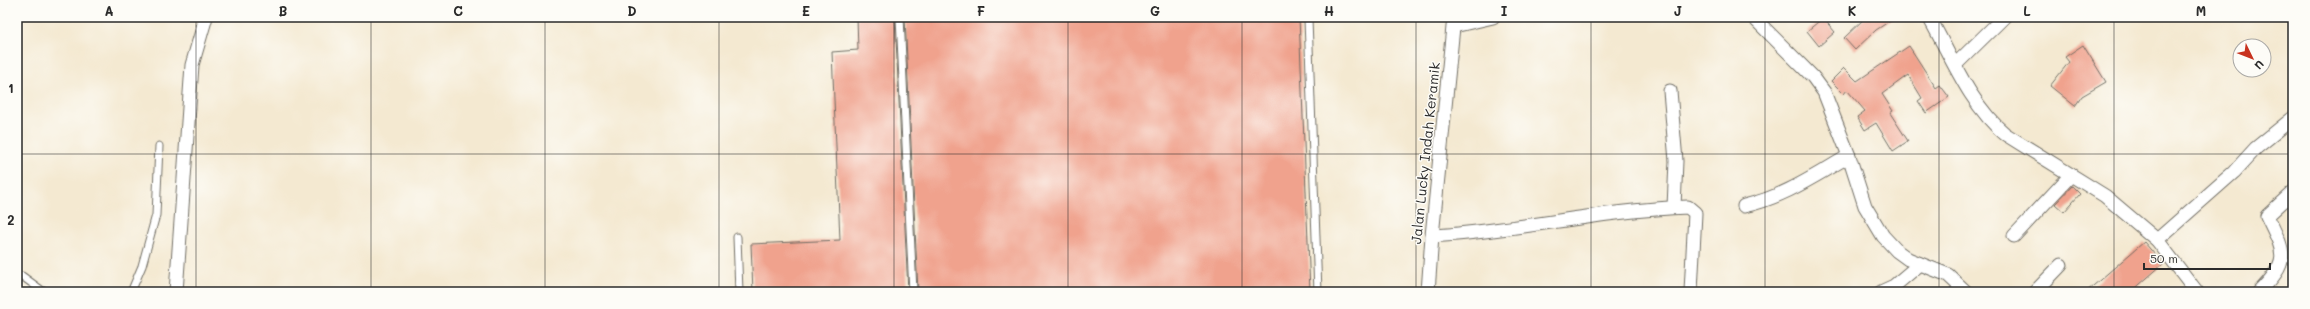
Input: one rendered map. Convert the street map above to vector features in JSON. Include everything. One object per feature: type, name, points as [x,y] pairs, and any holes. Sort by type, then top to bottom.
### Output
[{"type":"street","points":[[176,292],[192,65],[206,17]]},
{"type":"street","points":[[1454,22],[1493,17]]},
{"type":"street","points":[[1929,17],[1955,65],[1992,123],[2005,134],[2105,196],[2157,240],[2197,292]]},
{"type":"street","points":[[1955,65],[2004,17]]},
{"type":"street","points":[[1755,19],[1813,77],[1824,92],[1849,156],[1863,200],[1873,222],[1897,251],[1920,264],[1948,275],[1966,292]]},
{"type":"street","name":"Jalan Lucky Indah Keramik","points":[[1428,292],[1432,236],[1454,22]]},
{"type":"street","points":[[1670,91],[1676,161],[1674,207]]},
{"type":"street","points":[[2157,240],[2234,172],[2256,148],[2293,118]]},
{"type":"street","points":[[1744,206],[1767,201],[1785,193],[1849,156]]},
{"type":"street","points":[[2014,236],[2071,175]]},
{"type":"street","points":[[2259,292],[2274,275],[2280,266],[2284,255],[2281,244],[2267,216],[2293,192]]},
{"type":"street","points":[[1432,236],[1470,234],[1614,213],[1688,207],[1695,213],[1692,292]]},
{"type":"street","points":[[1881,292],[1894,286],[1920,264]]},
{"type":"street","points":[[2035,292],[2061,265]]},
{"type":"lane","points":[[900,17],[913,292]]},
{"type":"lane","points":[[1308,19],[1318,292]]},
{"type":"lane","points":[[131,292],[142,266],[156,215],[159,146]]},
{"type":"lane","points":[[737,237],[739,292]]},
{"type":"lane","points":[[22,276],[44,292]]},
{"type":"building","points":[[857,17],[895,17],[908,292],[753,292],[751,244],[840,240],[832,52],[858,50]]},
{"type":"building","points":[[905,17],[1299,17],[1310,292],[918,292]]},
{"type":"building","points":[[1866,17],[1896,17],[1876,30],[1855,50],[1844,38]]},
{"type":"building","points":[[1823,18],[1835,32],[1819,46],[1807,31]]},
{"type":"building","points":[[2083,45],[2106,82],[2082,96],[2075,106],[2050,86],[2069,62],[2065,57]]},
{"type":"building","points":[[1909,46],[1936,88],[1940,85],[1949,97],[1926,113],[1918,101],[1922,98],[1908,75],[1882,94],[1893,111],[1890,113],[1908,141],[1893,151],[1876,123],[1865,130],[1857,117],[1865,111],[1847,90],[1844,94],[1831,81],[1844,68],[1857,81]]},
{"type":"building","points":[[2072,186],[2080,194],[2064,212],[2055,204]]},
{"type":"building","points":[[2144,242],[2163,264],[2131,292],[2086,292]]}]
